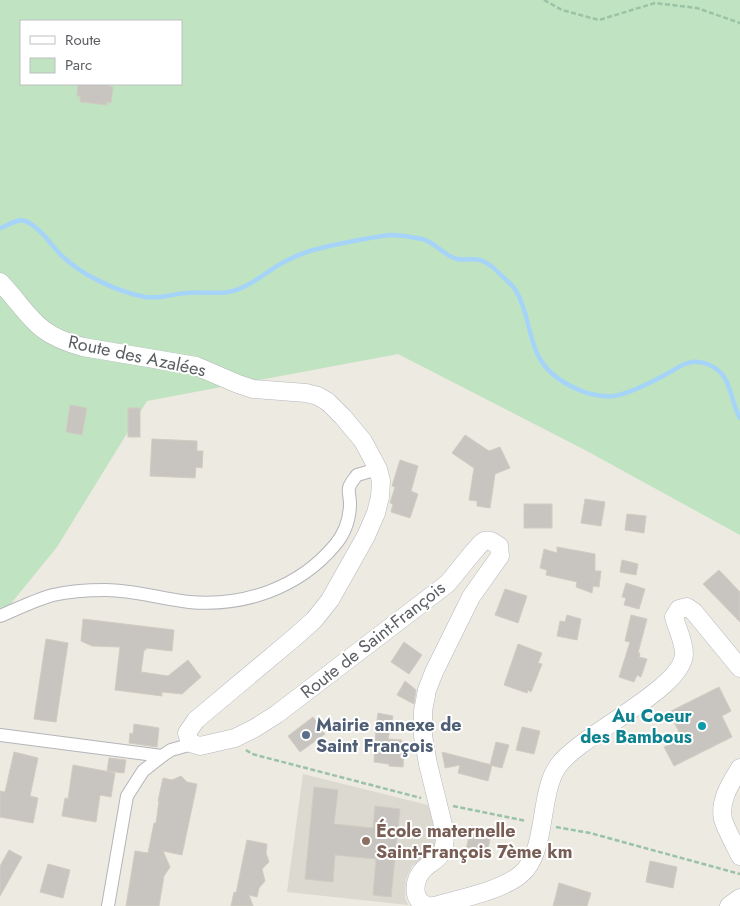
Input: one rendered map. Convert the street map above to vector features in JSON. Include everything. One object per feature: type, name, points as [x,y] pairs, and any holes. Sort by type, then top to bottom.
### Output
[{"type":"main road","name":"Route des Azalées","points":[[0,282],[31,320],[41,329],[66,342],[83,347],[196,366],[253,389],[306,393],[318,396],[328,402],[343,417],[362,441],[378,469]]},
{"type":"main road","points":[[192,744],[188,739],[187,733],[196,720],[314,620],[330,600],[366,536],[376,513],[381,481],[378,469]]},
{"type":"main road","name":"Route de Saint-François","points":[[192,744],[200,746],[235,738],[277,714],[428,600],[447,584],[479,544],[485,540],[499,546],[500,556],[471,597],[434,672],[423,711],[423,736],[428,764],[444,821],[445,844],[442,853],[423,870],[416,886],[418,899],[421,904],[428,906]]},
{"type":"main road","points":[[434,906],[486,891],[520,875],[530,862],[537,844],[549,789],[557,767],[570,752],[649,698],[681,664],[684,654],[674,617],[679,609],[687,607],[694,612],[740,668]]},
{"type":"main road","points":[[740,768],[728,788],[723,804],[723,820],[740,856]]},
{"type":"main road","points":[[729,906],[740,898]]},
{"type":"street","points":[[0,616],[52,595],[80,590],[137,592],[187,602],[209,603],[248,599],[269,592],[317,563],[336,544],[347,524],[350,505],[349,487],[357,475],[378,469]]},
{"type":"street","points":[[0,735],[162,756]]},
{"type":"street","points":[[108,906],[127,796],[144,771],[162,756],[171,750],[192,744]]},
{"type":"path","points":[[544,0],[562,10],[599,20],[654,3],[696,8],[740,23]]},
{"type":"path","points":[[235,738],[252,754],[439,803],[590,833],[740,874]]},
{"type":"shaded area","name":"École maternelle Saint-François 7ème km","points":[[303,774],[428,805],[438,835],[438,848],[412,866],[406,879],[405,897],[408,905],[287,892]]},
{"type":"green space","points":[[0,0],[740,0],[740,535],[585,450],[398,354],[147,401],[57,547],[0,617]]},
{"type":"building","points":[[78,85],[109,85],[113,87],[111,103],[107,102],[107,105],[80,102],[80,96],[77,96]]},
{"type":"building","points":[[70,405],[87,408],[82,435],[66,432]]},
{"type":"building","points":[[128,408],[140,408],[140,437],[128,437]]},
{"type":"building","points":[[465,435],[489,451],[500,447],[510,468],[495,474],[490,508],[477,506],[477,501],[469,500],[474,468],[452,453]]},
{"type":"building","points":[[152,439],[197,441],[197,451],[203,451],[202,468],[196,467],[195,478],[150,476]]},
{"type":"building","points":[[400,460],[418,466],[411,491],[418,494],[410,518],[391,512],[393,504],[390,503],[395,487],[392,486]]},
{"type":"building","points":[[585,499],[605,502],[601,526],[581,523]]},
{"type":"building","points":[[524,504],[552,504],[552,528],[524,528]]},
{"type":"building","points":[[627,514],[646,516],[644,533],[625,530]]},
{"type":"building","points":[[557,547],[595,554],[595,571],[601,571],[599,587],[593,586],[592,593],[576,587],[577,582],[546,575],[547,570],[540,568],[544,549],[557,553]]},
{"type":"building","points":[[622,560],[638,564],[636,575],[620,572]]},
{"type":"building","points":[[719,570],[740,592],[740,622],[703,584]]},
{"type":"building","points":[[626,583],[645,589],[639,609],[624,605],[626,598],[622,597]]},
{"type":"building","points":[[505,589],[527,596],[518,623],[495,615]]},
{"type":"building","points":[[567,615],[581,619],[577,640],[557,636],[560,621],[565,622]]},
{"type":"building","points":[[631,615],[647,619],[638,653],[640,653],[639,657],[647,659],[641,677],[637,675],[634,682],[619,677],[630,642],[625,641]]},
{"type":"building","points":[[83,619],[174,630],[172,651],[146,648],[144,650],[141,672],[168,676],[188,660],[201,677],[182,694],[162,692],[162,696],[115,690],[120,647],[92,646],[81,641]]},
{"type":"building","points":[[46,639],[68,643],[56,722],[34,719]]},
{"type":"building","points":[[404,642],[422,655],[409,674],[391,662]]},
{"type":"building","points":[[518,644],[542,653],[538,663],[542,664],[531,692],[528,690],[527,693],[504,685]]},
{"type":"building","points":[[405,681],[416,690],[414,704],[397,695]]},
{"type":"building","name":"Au Coeur des Bambous","points":[[719,687],[731,711],[722,716],[732,737],[674,766],[664,747],[682,738],[669,712]]},
{"type":"building","points":[[378,713],[393,716],[388,739],[402,740],[401,750],[404,750],[403,767],[374,762]]},
{"type":"building","name":"Mairie annexe de Saint François","points":[[313,717],[325,734],[300,752],[288,736]]},
{"type":"building","points":[[134,724],[159,728],[157,747],[129,743],[130,733],[133,734]]},
{"type":"building","points":[[522,727],[540,731],[534,754],[516,750]]},
{"type":"building","points":[[496,742],[509,745],[502,768],[490,765]]},
{"type":"building","points":[[14,752],[38,758],[30,796],[38,798],[33,823],[0,817],[0,791],[5,792]]},
{"type":"building","points":[[442,752],[492,765],[488,781],[458,773],[460,765],[445,768]]},
{"type":"building","points":[[109,758],[126,760],[124,773],[107,771]]},
{"type":"building","points":[[73,765],[115,773],[111,797],[100,795],[96,822],[62,816],[65,798],[68,799]]},
{"type":"building","points":[[181,776],[187,782],[197,784],[182,855],[163,851],[170,867],[164,876],[159,906],[126,906],[135,851],[148,853],[154,823],[156,823],[163,778],[172,780]]},
{"type":"building","points":[[314,787],[338,790],[334,824],[373,828],[375,806],[400,809],[391,897],[373,895],[376,859],[335,855],[333,882],[305,879]]},
{"type":"building","points":[[471,826],[490,830],[486,859],[465,855]]},
{"type":"building","points":[[247,840],[267,844],[266,853],[269,862],[262,869],[265,881],[259,888],[257,897],[249,895],[253,906],[231,906],[234,892],[236,893]]},
{"type":"building","points":[[9,850],[22,857],[0,896],[0,866]]},
{"type":"building","points":[[650,861],[677,867],[673,888],[646,882]]},
{"type":"building","points":[[48,864],[70,870],[63,898],[40,892]]},
{"type":"building","points":[[559,883],[591,893],[587,906],[553,906]]},
{"type":"waterway","points":[[0,228],[22,220],[30,223],[40,231],[61,255],[79,270],[100,282],[145,297],[233,291],[251,283],[280,264],[312,250],[390,235],[422,239],[447,255],[457,259],[480,260],[495,269],[515,289],[540,359],[549,371],[574,388],[600,396],[614,396],[644,386],[684,364],[700,362],[715,368],[724,377],[740,418]]},
{"type":"place","name":"Au Coeur des Bambous","points":[[702,726]]},
{"type":"place","name":"Mairie annexe de Saint François","points":[[306,735]]},
{"type":"place","name":"École maternelle Saint-François 7ème km","points":[[366,841]]}]
